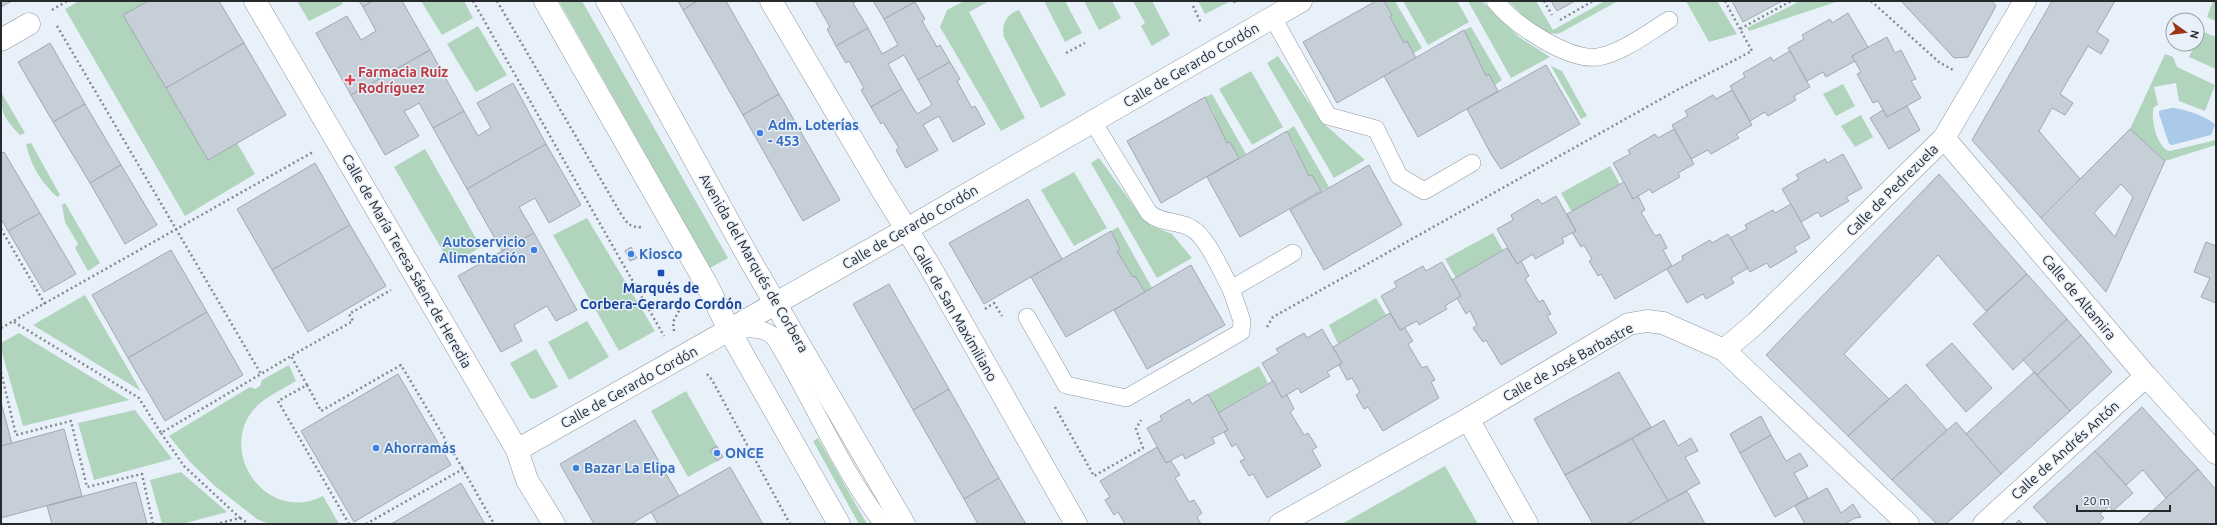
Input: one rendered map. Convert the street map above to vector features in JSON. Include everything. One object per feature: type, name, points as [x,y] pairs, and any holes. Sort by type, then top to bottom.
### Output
[{"type":"street","name":"Calle de María Teresa Sáenz de Heredia","points":[[255,1],[517,450],[527,480],[554,524]]},
{"type":"street","points":[[545,1],[694,262],[730,330],[839,524]]},
{"type":"street","name":"Avenida del Marqués de Corbera","points":[[607,1],[750,260],[777,303],[904,524]]},
{"type":"street","name":"Calle de San Maximiliano","points":[[771,1],[907,230],[1076,524]]},
{"type":"street","name":"Calle de Gerardo Cordón","points":[[517,450],[907,230],[1301,1]]},
{"type":"street","name":"Calle de Pedrezuela","points":[[1724,350],[1756,323],[1944,138],[2026,1]]},
{"type":"street","points":[[1,40],[29,24]]},
{"type":"street","name":"Calle de Altamira","points":[[1944,138],[2146,376],[2216,453]]},
{"type":"street","name":"Calle de José Barbastre","points":[[1280,524],[1468,419],[1629,324],[1647,321],[1663,323],[1724,350],[1908,524]]},
{"type":"street","name":"Calle de Andrés Antón","points":[[1984,524],[2146,376]]},
{"type":"street","points":[[1468,419],[1527,524]]},
{"type":"lane","points":[[1495,1],[1532,35],[1555,46],[1579,54],[1598,57],[1626,46],[1669,20]]},
{"type":"lane","points":[[1273,18],[1328,116],[1376,130],[1399,176],[1424,191],[1472,163]]},
{"type":"lane","points":[[1027,317],[1066,385],[1126,398],[1241,332],[1242,321],[1231,289],[1201,236],[1191,228],[1156,219],[1149,213],[1093,122]]},
{"type":"lane","points":[[1231,289],[1293,254]]},
{"type":"lane","points":[[730,330],[743,329],[768,331],[774,337],[867,504],[883,524]]},
{"type":"path","points":[[49,12],[68,1]]},
{"type":"path","points":[[473,1],[668,343]]},
{"type":"path","points":[[497,1],[621,214],[629,226],[646,228]]},
{"type":"path","points":[[1234,1],[1236,5]]},
{"type":"path","points":[[1544,1],[1556,22],[1593,1]]},
{"type":"path","points":[[1266,329],[1273,317],[1677,90],[1752,51],[1725,1]]},
{"type":"path","points":[[1740,29],[1791,1]]},
{"type":"path","points":[[1871,1],[1939,62],[1977,82]]},
{"type":"path","points":[[1193,6],[1201,23]]},
{"type":"path","points":[[53,19],[262,374]]},
{"type":"path","points":[[1066,53],[1085,43]]},
{"type":"path","points":[[1,328],[314,152]]},
{"type":"path","points":[[1,229],[45,304]]},
{"type":"path","points":[[161,433],[353,321],[349,314],[393,289]]},
{"type":"path","points":[[676,336],[673,322],[685,297]]},
{"type":"path","points":[[983,310],[994,303],[1002,317]]},
{"type":"path","points":[[14,322],[139,398],[184,466],[240,518],[249,524]]},
{"type":"path","points":[[291,356],[321,411],[401,364],[494,524]]},
{"type":"path","points":[[1,372],[16,435],[71,421],[87,487],[142,474],[153,524]]},
{"type":"path","points":[[704,372],[712,380],[790,524]]},
{"type":"path","points":[[307,385],[278,401],[349,524]]},
{"type":"path","points":[[1054,407],[1094,476],[1143,448],[1136,429],[1141,419]]},
{"type":"path","points":[[366,524],[462,469]]},
{"type":"path","points":[[216,524],[240,518]]},
{"type":"green space","points":[[79,1],[148,1],[124,16],[208,160],[237,143],[255,174],[185,216],[65,9]]},
{"type":"green space","points":[[297,1],[341,1],[343,4],[309,21]]},
{"type":"green space","points":[[421,1],[464,1],[473,18],[442,35]]},
{"type":"green space","points":[[559,1],[582,1],[728,258],[710,268]]},
{"type":"green space","points":[[964,1],[989,1],[969,12],[1025,118],[1001,131],[940,27],[947,10]]},
{"type":"green space","points":[[1044,1],[1065,1],[1082,33],[1065,42]]},
{"type":"green space","points":[[1084,1],[1112,1],[1121,18],[1099,30]]},
{"type":"green space","points":[[1133,1],[1152,1],[1170,35],[1152,46],[1141,26],[1145,23]]},
{"type":"green space","points":[[1198,1],[1231,1],[1205,14]]},
{"type":"green space","points":[[1384,1],[1395,1],[1422,48],[1414,53],[1407,42],[1404,43],[1390,17],[1392,15]]},
{"type":"green space","points":[[1403,1],[1457,1],[1469,22],[1428,45]]},
{"type":"green space","points":[[1468,1],[1482,1],[1519,37],[1550,57],[1511,78]]},
{"type":"green space","points":[[1508,1],[1536,1],[1553,30],[1605,1],[1618,1],[1560,33],[1553,34],[1546,32],[1532,23]]},
{"type":"green space","points":[[1686,1],[1717,1],[1737,34],[1709,42]]},
{"type":"green space","points":[[1800,1],[1839,1],[1749,31],[1747,28]]},
{"type":"green space","points":[[2213,1],[2216,1],[2216,21],[2207,17]]},
{"type":"green space","points":[[1019,10],[1066,95],[1041,108],[1004,37],[1003,28],[1006,20],[1011,14]]},
{"type":"green space","points":[[478,26],[507,75],[476,92],[447,44]]},
{"type":"green space","points":[[1471,27],[1502,80],[1495,85],[1489,75],[1486,76],[1464,30]]},
{"type":"green space","points":[[2205,33],[2216,37],[2216,69],[2189,57],[2191,52],[2205,52]]},
{"type":"green space","points":[[2165,54],[2173,57],[2177,67],[2215,85],[2205,111],[2179,101],[2176,83],[2154,87],[2158,105],[2154,107],[2153,118],[2161,145],[2170,151],[2216,140],[2216,145],[2165,161],[2130,129]]},
{"type":"green space","points":[[1278,56],[1321,121],[1365,160],[1334,178],[1267,63]]},
{"type":"green space","points":[[1551,66],[1562,71],[1587,116],[1581,119]]},
{"type":"green space","points":[[1251,71],[1283,127],[1252,145],[1219,89]]},
{"type":"green space","points":[[1843,84],[1855,106],[1836,116],[1823,94]]},
{"type":"green space","points":[[1,92],[25,133],[20,135],[7,120],[3,111]]},
{"type":"green space","points":[[1212,94],[1246,154],[1239,158],[1230,142],[1227,143],[1213,117],[1215,115],[1205,97]]},
{"type":"green space","points":[[1861,115],[1873,137],[1855,147],[1841,126]]},
{"type":"green space","points":[[1294,126],[1329,187],[1321,191],[1312,175],[1309,176],[1295,151],[1297,149],[1287,131]]},
{"type":"green space","points":[[31,143],[60,195],[57,197],[37,173],[26,144]]},
{"type":"green space","points":[[425,149],[481,247],[451,265],[394,167]]},
{"type":"green space","points":[[1099,158],[1144,220],[1152,226],[1172,234],[1192,258],[1157,278],[1091,163]]},
{"type":"green space","points":[[1610,166],[1620,184],[1572,212],[1561,193]]},
{"type":"green space","points":[[1074,172],[1107,228],[1074,246],[1041,190]]},
{"type":"green space","points":[[65,203],[100,263],[88,271],[75,248],[78,244],[65,222],[62,205]]},
{"type":"green space","points":[[587,218],[655,331],[619,351],[553,235]]},
{"type":"green space","points":[[1118,227],[1152,288],[1145,292],[1135,276],[1133,277],[1117,251],[1120,249],[1111,231]]},
{"type":"green space","points":[[1493,233],[1503,250],[1456,278],[1445,259]]},
{"type":"green space","points":[[85,295],[141,391],[33,325]]},
{"type":"green space","points":[[1376,298],[1386,315],[1338,344],[1329,325]]},
{"type":"green space","points":[[587,321],[609,357],[569,380],[548,342]]},
{"type":"green space","points":[[19,333],[129,400],[23,426],[1,349],[1,343]]},
{"type":"green space","points":[[536,349],[558,387],[534,399],[530,398],[510,363]]},
{"type":"green space","points":[[289,365],[296,381],[259,404],[244,425],[241,444],[244,462],[253,479],[266,492],[283,501],[302,502],[323,496],[339,524],[269,524],[257,519],[216,487],[190,462],[169,436],[250,387],[255,389],[260,386],[262,380]]},
{"type":"green space","points":[[1259,366],[1268,383],[1218,413],[1208,394]]},
{"type":"green space","points":[[686,391],[717,446],[710,450],[717,461],[688,477],[651,411]]},
{"type":"green space","points":[[135,410],[172,459],[94,480],[78,423]]},
{"type":"green space","points":[[818,438],[867,524],[859,524],[813,441]]},
{"type":"green space","points":[[1445,466],[1478,524],[1342,524]]},
{"type":"green space","points":[[181,472],[227,512],[182,524],[162,524],[150,480]]},
{"type":"water","points":[[2171,108],[2181,109],[2208,119],[2215,125],[2211,135],[2172,145],[2169,144],[2159,111]]},
{"type":"building","points":[[1,1],[12,1],[1,7]]},
{"type":"building","points":[[148,1],[219,1],[244,43],[166,88],[123,15]]},
{"type":"building","points":[[359,1],[373,1],[363,7]]},
{"type":"building","points":[[373,1],[402,1],[430,50],[351,95],[316,33],[347,16],[361,40],[376,31],[363,7]]},
{"type":"building","points":[[678,1],[697,1],[683,10]]},
{"type":"building","points":[[697,1],[726,1],[779,94],[743,115],[683,10]]},
{"type":"building","points":[[815,1],[857,1],[853,3],[868,28],[836,46],[827,29],[830,27]]},
{"type":"building","points":[[873,1],[915,1],[915,2],[884,19]]},
{"type":"building","points":[[1376,1],[1384,1],[1392,15],[1390,17],[1404,43],[1407,41],[1416,58],[1337,103],[1303,42]]},
{"type":"building","points":[[1551,1],[1575,1],[1557,11]]},
{"type":"building","points":[[1732,1],[1782,1],[1743,22]]},
{"type":"building","points":[[1901,1],[1992,1],[1996,6],[1968,57],[1954,58]]},
{"type":"building","points":[[2052,1],[2115,1],[2097,32],[2109,40],[2101,54],[2088,46],[2060,94],[2073,103],[2065,115],[2052,108],[2039,131],[2080,179],[2041,218],[1972,140]]},
{"type":"building","points":[[915,2],[925,19],[922,21],[937,47],[940,45],[950,62],[918,80],[904,55],[888,64],[902,89],[871,107],[861,90],[864,88],[849,61],[846,63],[836,46],[868,28],[882,54],[898,45],[884,19]]},
{"type":"building","points":[[1848,13],[1868,47],[1852,56],[1855,61],[1826,77],[1823,72],[1807,81],[1788,48],[1804,39],[1802,35],[1830,19],[1832,23]]},
{"type":"building","points":[[1464,30],[1486,76],[1489,74],[1498,91],[1418,137],[1384,76]]},
{"type":"building","points":[[1887,37],[1895,53],[1901,50],[1916,79],[1911,81],[1921,98],[1887,117],[1878,101],[1873,103],[1857,74],[1861,72],[1852,56]]},
{"type":"building","points":[[50,43],[85,104],[53,122],[18,62]]},
{"type":"building","points":[[244,43],[286,115],[208,160],[166,88]]},
{"type":"building","points":[[430,50],[464,111],[433,128],[419,103],[404,111],[419,136],[385,155],[351,95]]},
{"type":"building","points":[[1790,51],[1810,87],[1794,96],[1796,100],[1768,116],[1765,112],[1750,121],[1730,86],[1745,77],[1743,73],[1771,57],[1773,61]]},
{"type":"building","points":[[950,62],[960,79],[957,81],[972,108],[975,106],[985,124],[953,142],[939,116],[923,125],[938,150],[906,168],[896,150],[899,148],[883,122],[881,124],[871,107],[902,89],[917,114],[932,105],[918,80]]},
{"type":"building","points":[[1546,65],[1580,124],[1501,169],[1491,154],[1467,109]]},
{"type":"building","points":[[513,83],[546,144],[467,189],[433,128],[464,111],[478,136],[491,128],[477,103]]},
{"type":"building","points":[[1732,90],[1752,125],[1736,134],[1739,138],[1711,154],[1708,150],[1691,159],[1672,125],[1688,116],[1685,111],[1713,95],[1716,99]]},
{"type":"building","points":[[779,94],[840,200],[803,221],[743,115]]},
{"type":"building","points":[[1205,97],[1227,143],[1230,142],[1239,158],[1161,203],[1127,141]]},
{"type":"building","points":[[85,104],[121,165],[90,183],[53,122]]},
{"type":"building","points":[[1907,106],[1920,130],[1889,149],[1870,118],[1883,110],[1887,117]]},
{"type":"building","points":[[1674,129],[1694,164],[1678,173],[1680,177],[1652,193],[1650,189],[1633,199],[1613,163],[1630,154],[1628,150],[1655,134],[1658,138]]},
{"type":"building","points":[[2130,129],[2165,161],[2106,292],[2041,218]],"holes":[[[2121,184],[2133,197],[2115,237],[2094,213]]]},
{"type":"building","points":[[1287,131],[1309,176],[1312,175],[1321,191],[1240,237],[1207,177]]},
{"type":"building","points":[[546,144],[581,205],[549,223],[535,198],[519,207],[534,233],[502,251],[467,189]]},
{"type":"building","points":[[4,152],[40,213],[8,231],[1,219],[1,153]]},
{"type":"building","points":[[1843,154],[1862,188],[1846,197],[1849,201],[1821,217],[1818,212],[1801,222],[1782,189],[1799,179],[1796,175],[1825,159],[1827,163]]},
{"type":"building","points":[[315,163],[350,225],[272,270],[237,209]]},
{"type":"building","points":[[121,165],[157,225],[125,244],[90,183]]},
{"type":"building","points":[[1369,165],[1402,225],[1324,270],[1290,210]]},
{"type":"building","points":[[1939,174],[2027,274],[1986,311],[1938,255],[1844,354],[1889,399],[1848,436],[1766,355]]},
{"type":"building","points":[[1624,182],[1633,199],[1638,196],[1645,210],[1641,212],[1655,236],[1660,234],[1667,248],[1663,250],[1672,266],[1615,299],[1601,274],[1598,276],[1589,261],[1592,259],[1584,245],[1581,247],[1572,232],[1576,231],[1567,214]]},
{"type":"building","points":[[1556,196],[1576,231],[1562,238],[1564,243],[1535,259],[1533,254],[1517,264],[1497,229],[1513,220],[1511,215],[1538,199],[1542,204]]},
{"type":"building","points":[[1028,199],[1062,259],[984,304],[949,243]]},
{"type":"building","points":[[1791,204],[1810,238],[1794,247],[1797,252],[1770,268],[1767,263],[1750,272],[1730,238],[1747,229],[1745,225],[1773,210],[1775,213]]},
{"type":"building","points":[[40,213],[76,274],[44,292],[8,231]]},
{"type":"building","points":[[350,225],[386,286],[308,332],[272,270]]},
{"type":"building","points":[[1111,231],[1120,249],[1117,251],[1133,277],[1135,276],[1145,292],[1066,337],[1031,277]]},
{"type":"building","points":[[534,233],[577,310],[556,321],[547,306],[514,325],[522,341],[501,352],[458,276]]},
{"type":"building","points":[[1728,234],[1748,268],[1731,278],[1734,283],[1706,299],[1703,294],[1687,303],[1667,269],[1683,260],[1682,256],[1710,240],[1712,243]]},
{"type":"building","points":[[2206,242],[2216,246],[2216,303],[2201,297],[2210,278],[2194,272]]},
{"type":"building","name":"Kiosco","points":[[631,247],[637,258],[630,261],[625,251]]},
{"type":"building","points":[[1507,248],[1517,264],[1521,261],[1529,276],[1525,279],[1539,302],[1543,300],[1551,314],[1547,316],[1557,333],[1501,365],[1486,340],[1483,342],[1473,328],[1477,325],[1470,311],[1466,314],[1457,298],[1461,296],[1452,280]]},
{"type":"building","points":[[171,250],[207,312],[128,358],[92,295]]},
{"type":"building","points":[[1442,262],[1461,296],[1445,306],[1447,309],[1419,325],[1417,321],[1400,330],[1381,296],[1397,287],[1394,282],[1423,266],[1426,271]]},
{"type":"building","points":[[1191,265],[1225,325],[1147,369],[1114,310]]},
{"type":"building","points":[[2027,274],[2067,319],[2013,370],[1973,324]]},
{"type":"building","points":[[889,284],[949,389],[913,410],[853,304]]},
{"type":"building","points":[[207,312],[243,375],[165,421],[128,358]]},
{"type":"building","points":[[1390,313],[1400,330],[1405,328],[1413,341],[1408,344],[1422,368],[1427,366],[1435,380],[1431,382],[1439,398],[1383,431],[1368,407],[1364,409],[1356,395],[1360,392],[1352,378],[1347,380],[1339,365],[1342,363],[1333,347]]},
{"type":"building","points":[[2067,319],[2081,335],[2037,375],[2023,360]]},
{"type":"building","points":[[1322,329],[1342,363],[1327,372],[1330,376],[1301,393],[1298,388],[1282,398],[1262,363],[1279,353],[1276,349],[1304,333],[1307,338]]},
{"type":"building","points":[[2081,335],[2112,372],[2070,411],[2037,375]]},
{"type":"building","points":[[1952,343],[1992,388],[1966,412],[1926,365]]},
{"type":"building","points":[[1619,372],[1651,427],[1565,475],[1534,419]]},
{"type":"building","points":[[2034,372],[2070,411],[2001,474],[1966,434]]},
{"type":"building","name":"Ahorramás","points":[[398,374],[451,465],[354,522],[301,431]]},
{"type":"building","points":[[1273,381],[1282,398],[1287,395],[1294,409],[1290,412],[1304,435],[1308,433],[1317,447],[1312,450],[1321,466],[1267,498],[1253,474],[1249,476],[1240,461],[1245,459],[1236,444],[1232,447],[1224,432],[1228,430],[1218,413]]},
{"type":"building","points":[[1906,384],[1947,430],[1892,480],[1848,436]]},
{"type":"building","points":[[949,389],[999,478],[964,499],[913,410]]},
{"type":"building","points":[[1208,394],[1228,430],[1212,438],[1215,443],[1185,459],[1183,454],[1166,463],[1147,428],[1162,420],[1160,416],[1189,399],[1192,404]]},
{"type":"building","points":[[1,402],[12,444],[1,446]]},
{"type":"building","points":[[2142,407],[2198,469],[2166,498],[2143,470],[2126,485],[2095,451]]},
{"type":"building","points":[[1761,416],[1771,435],[1740,453],[1730,434]]},
{"type":"building","points":[[635,420],[679,496],[631,524],[594,524],[560,464]]},
{"type":"building","points":[[1664,420],[1678,446],[1691,438],[1698,451],[1685,457],[1700,483],[1668,501],[1632,439]]},
{"type":"building","points":[[1956,422],[2001,474],[1946,524],[1937,524],[1892,480]]},
{"type":"building","points":[[64,429],[82,496],[1,518],[1,446]]},
{"type":"building","points":[[1771,435],[1786,461],[1800,453],[1808,466],[1794,473],[1808,498],[1775,517],[1740,453]]},
{"type":"building","points":[[1632,439],[1668,501],[1627,524],[1593,524],[1565,475]]},
{"type":"building","name":"ONCE","points":[[717,446],[723,457],[717,461],[710,450]]},
{"type":"building","points":[[1157,447],[1166,463],[1171,461],[1180,475],[1175,478],[1189,502],[1194,500],[1202,513],[1197,517],[1201,524],[1125,524],[1118,512],[1114,515],[1105,500],[1110,497],[1100,481]]},
{"type":"building","points":[[2095,451],[2133,493],[2113,511],[2109,506],[2100,514],[2104,518],[2097,524],[2049,524],[2033,507]]},
{"type":"building","points":[[730,467],[763,524],[658,524],[651,512]]},
{"type":"building","points":[[2198,469],[2216,490],[2216,524],[2138,524]]},
{"type":"building","points":[[999,478],[1026,524],[978,524],[964,499]]},
{"type":"building","points":[[136,482],[147,524],[52,524],[47,506]]},
{"type":"building","points":[[461,483],[485,524],[391,524]]},
{"type":"building","points":[[1827,488],[1841,513],[1853,504],[1861,517],[1855,518],[1846,523],[1847,524],[1805,524],[1795,506]]},
{"type":"building","points":[[1687,491],[1705,524],[1627,524],[1668,501]]},
{"type":"building","points":[[2019,520],[2023,524],[2015,524]]},
{"type":"place","name":"Farmacia Ruiz Rodríguez","points":[[350,80]]},
{"type":"place","name":"Adm. Loterías - 453","points":[[760,133]]},
{"type":"place","name":"Autoservicio Alimentación","points":[[534,250]]},
{"type":"place","name":"Kiosco","points":[[631,254]]},
{"type":"place","name":"Marqués de Corbera-Gerardo Cordón","points":[[661,273]]},
{"type":"place","name":"Ahorramás","points":[[376,448]]},
{"type":"place","name":"ONCE","points":[[717,453]]},
{"type":"place","name":"Bazar La Elipa","points":[[576,468]]}]
